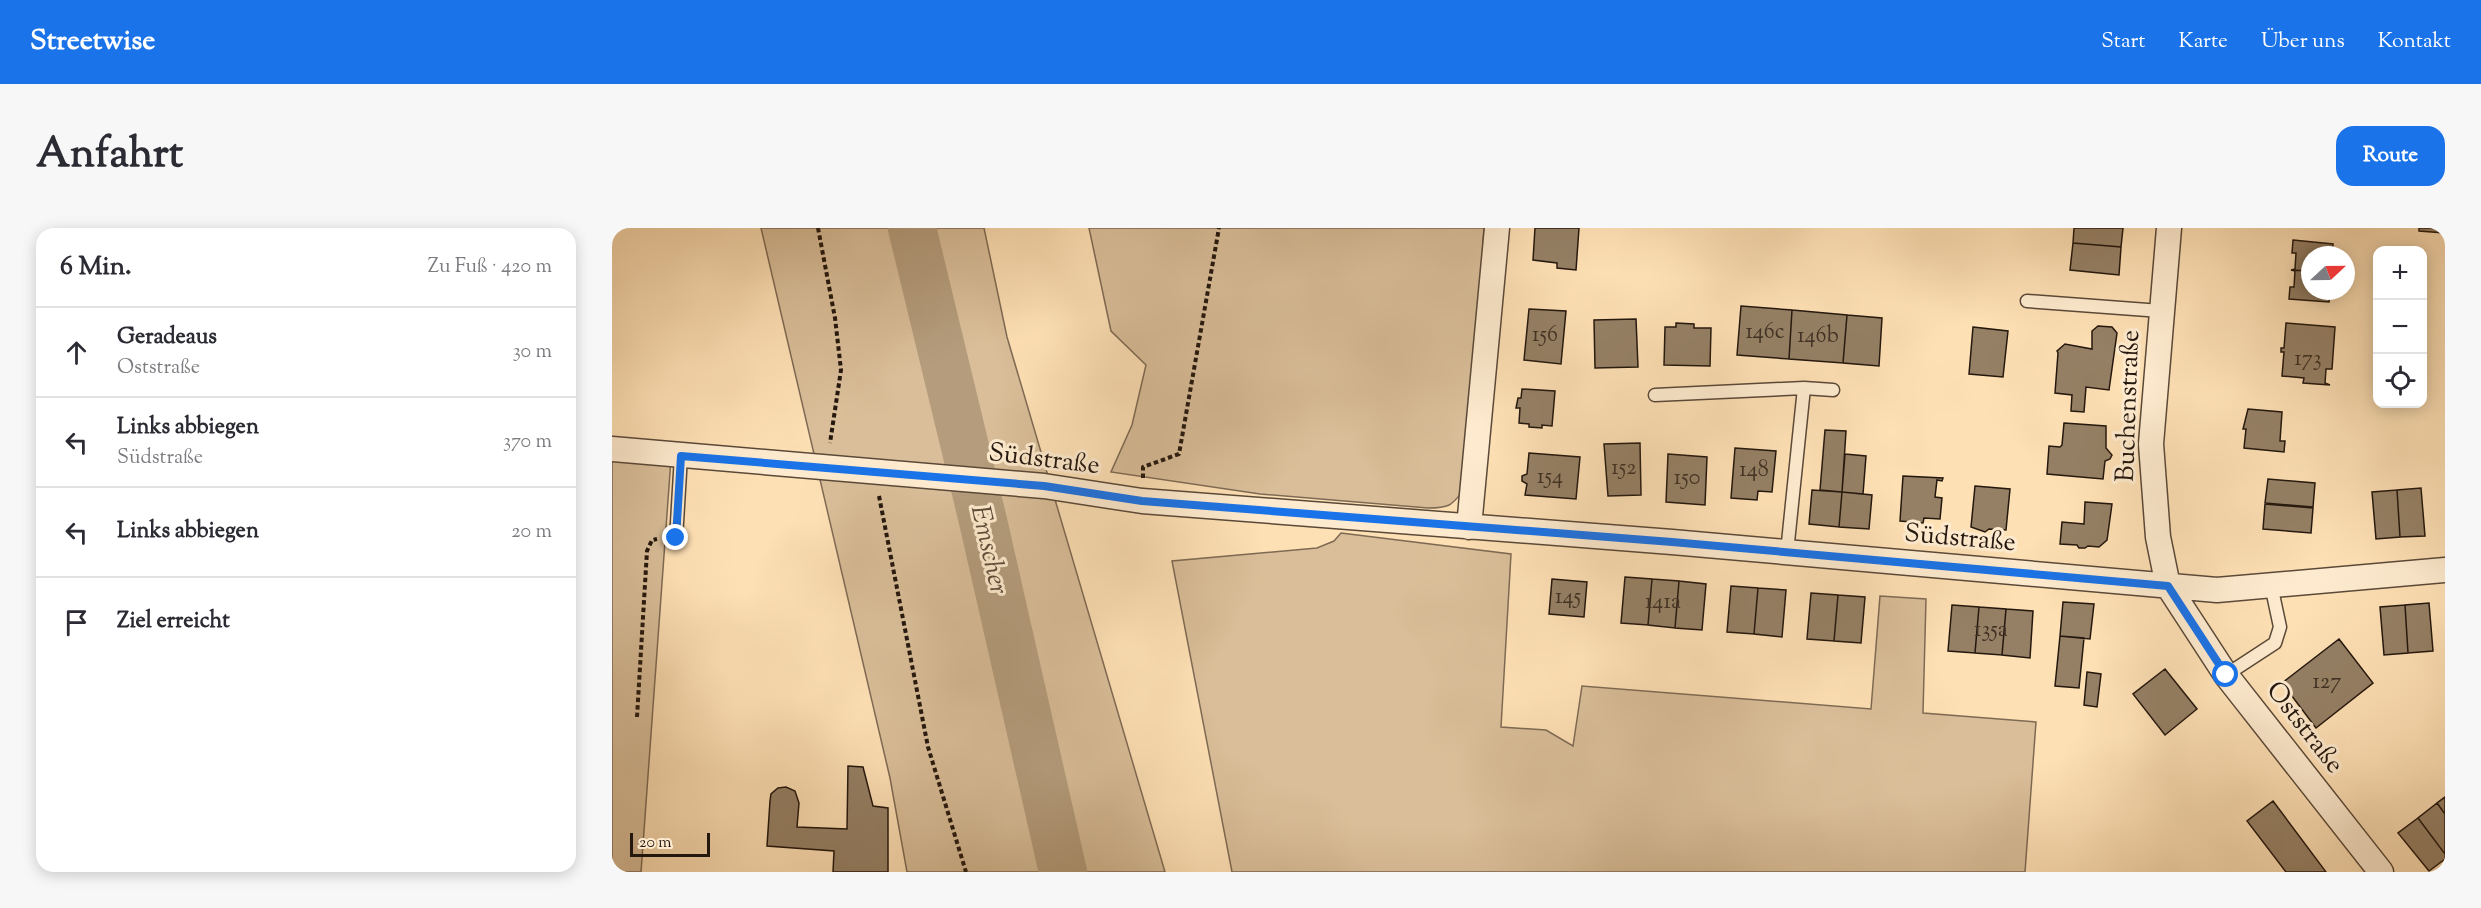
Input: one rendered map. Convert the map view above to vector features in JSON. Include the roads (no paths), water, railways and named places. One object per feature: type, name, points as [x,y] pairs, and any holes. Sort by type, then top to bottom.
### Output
[{"type":"street","points":[[1469,527],[1497,228]]},
{"type":"street","name":"Buchenstraße","points":[[2168,586],[2158,537],[2151,444],[2169,228]]},
{"type":"street","name":"Südstraße","points":[[612,450],[681,456],[832,457],[1142,501],[1786,552],[2217,590],[2445,570]]},
{"type":"street","name":"Oststraße","points":[[2168,586],[2226,675],[2380,872]]},
{"type":"lane","points":[[2026,301],[2161,311]]},
{"type":"lane","points":[[1786,552],[1804,388]]},
{"type":"lane","points":[[1655,395],[1804,388],[1833,390]]},
{"type":"lane","points":[[676,538],[681,456]]},
{"type":"lane","points":[[2226,675],[2275,643],[2280,627],[2271,585]]},
{"type":"waterway","name":"Emscher","points":[[912,228],[983,521],[1063,872]]}]
